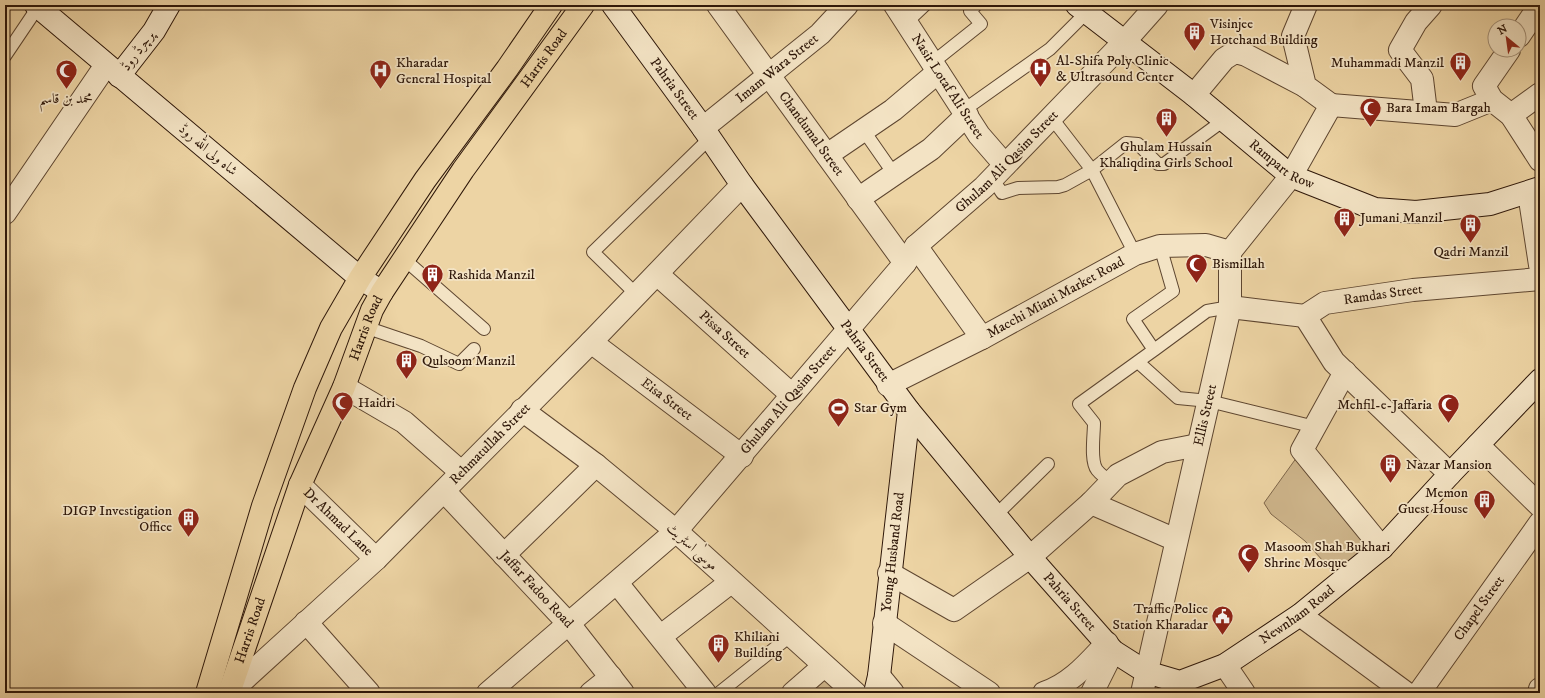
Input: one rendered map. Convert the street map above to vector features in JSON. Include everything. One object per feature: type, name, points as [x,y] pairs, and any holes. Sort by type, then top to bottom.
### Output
[{"type":"main road","name":"Harris Road","points":[[207,693],[260,513],[305,388],[331,328],[360,278],[425,180],[507,69],[551,5]]},
{"type":"main road","name":"Harris Road","points":[[229,693],[300,485],[344,387],[365,327],[382,292],[463,170],[583,5]]},
{"type":"street","name":"پرچرڈ روڈ","points":[[5,213],[113,70],[154,31],[169,5]]},
{"type":"street","name":"Pahria Street","points":[[613,5],[742,185],[849,328],[888,385],[908,411],[1030,556],[1110,647],[1144,683]]},
{"type":"street","name":"Chandumal Street","points":[[718,5],[858,199],[910,255],[982,338]]},
{"type":"street","name":"Imam Wara Street","points":[[706,133],[769,75],[820,34],[847,5]]},
{"type":"street","name":"Ghulam Ali Qasim Street","points":[[488,693],[676,531],[742,456],[910,255],[999,172],[1125,41],[1157,5]]},
{"type":"street","points":[[1305,86],[1293,36],[1306,5]]},
{"type":"street","points":[[1426,112],[1422,79],[1400,50],[1416,22],[1431,5]]},
{"type":"street","points":[[1527,24],[1540,5]]},
{"type":"street","name":"شاہ ولی اللہ روڈ","points":[[37,6],[360,278],[382,292]]},
{"type":"street","name":"Rampart Row","points":[[1082,9],[1194,95],[1291,176],[1375,209],[1416,212],[1490,204],[1535,191]]},
{"type":"street","name":"Nasir Lotaf Ali Street","points":[[901,14],[966,113],[999,172]]},
{"type":"street","points":[[1194,95],[1224,59],[1235,52],[1246,55],[1305,86],[1331,105],[1455,115],[1492,100]]},
{"type":"street","points":[[1503,58],[1484,86],[1492,100],[1511,116],[1540,160]]},
{"type":"street","points":[[827,155],[893,110],[935,67]]},
{"type":"street","points":[[1511,116],[1540,94]]},
{"type":"street","points":[[1230,252],[1291,176],[1331,105]]},
{"type":"street","points":[[858,199],[931,149],[966,113]]},
{"type":"street","name":"Rehmatullah Street","points":[[229,693],[376,559],[637,295],[742,185]]},
{"type":"street","points":[[1535,191],[1540,265]]},
{"type":"street","name":"Macchi Miani Market Road","points":[[888,385],[982,338],[1135,254],[1160,246],[1206,245],[1230,252]]},
{"type":"street","name":"Ellis Street","points":[[1144,683],[1230,307],[1230,252]]},
{"type":"street","name":"Pissa Street","points":[[657,274],[792,395]]},
{"type":"street","name":"Ramdas Street","points":[[1305,316],[1325,302],[1413,290],[1540,278]]},
{"type":"street","points":[[1230,307],[1305,316],[1334,362],[1450,474]]},
{"type":"street","name":"Eisa Street","points":[[591,342],[742,456]]},
{"type":"street","points":[[1345,372],[1302,450],[1382,548]]},
{"type":"street","name":"Newnham Road","points":[[1144,683],[1181,687],[1225,665],[1300,615],[1382,548],[1540,380]]},
{"type":"street","points":[[344,387],[404,422],[461,472]]},
{"type":"street","name":"موسیٰ اسٹریٹ","points":[[522,410],[596,465],[676,531],[790,636],[855,693]]},
{"type":"street","name":"Young Husband Road","points":[[877,684],[908,411]]},
{"type":"street","points":[[889,573],[954,610],[1030,556],[1091,503],[1118,475],[1162,452],[1198,445]]},
{"type":"street","points":[[1478,445],[1540,506]]},
{"type":"street","points":[[504,555],[596,465]]},
{"type":"street","name":"Dr Ahmad Lane","points":[[300,485],[376,559]]},
{"type":"street","name":"Jaffar Fadoo Road","points":[[444,491],[569,624],[617,685]]},
{"type":"street","points":[[1091,503],[1176,540]]},
{"type":"street","name":"Chapel Street","points":[[1419,693],[1540,523]]},
{"type":"street","points":[[661,636],[731,582]]},
{"type":"street","points":[[617,583],[661,636],[705,693]]},
{"type":"street","points":[[1300,615],[1406,693]]},
{"type":"street","points":[[306,622],[368,693]]},
{"type":"street","points":[[884,623],[989,693]]},
{"type":"street","points":[[1044,693],[1054,690],[1110,647]]},
{"type":"street","points":[[1092,693],[1110,647]]},
{"type":"street","points":[[1225,665],[1244,693]]},
{"type":"street","points":[[793,693],[824,666]]},
{"type":"street","points":[[877,684],[893,693]]},
{"type":"street","points":[[591,693],[617,685]]},
{"type":"street","points":[[1539,693],[1540,689]]},
{"type":"lane","points":[[901,14],[925,5]]},
{"type":"lane","points":[[935,67],[981,24],[970,11],[976,5]]},
{"type":"lane","points":[[5,56],[37,6]]},
{"type":"lane","points":[[966,113],[1050,49],[1082,9]]},
{"type":"lane","points":[[1051,117],[1092,170],[1135,254]]},
{"type":"lane","points":[[999,172],[1002,193],[1018,188],[1058,187],[1092,170],[1126,143],[1138,144],[1158,164],[1164,164],[1224,120]]},
{"type":"lane","points":[[864,131],[894,174]]},
{"type":"lane","points":[[637,295],[593,252],[706,133]]},
{"type":"lane","points":[[1154,350],[1133,319],[1174,291],[1160,246]]},
{"type":"lane","points":[[404,259],[484,329]]},
{"type":"lane","points":[[1112,482],[1097,470],[1094,463],[1094,423],[1079,404],[1208,311],[1230,307]]},
{"type":"lane","points":[[365,327],[421,346],[460,364],[474,349]]},
{"type":"lane","points":[[1138,362],[1178,398],[1208,400],[1315,427]]},
{"type":"lane","points":[[996,515],[1048,464]]},
{"type":"lane","points":[[719,693],[790,636]]},
{"type":"shaded area","points":[[1302,450],[1382,548],[1342,582],[1305,541],[1271,514],[1264,503]]},
{"type":"shaded area","points":[[819,671],[850,693],[791,693]]},
{"type":"place","name":"Visinjee Hotchand Building","points":[[1195,52]]},
{"type":"place","name":"Muhammadi Manzil","points":[[1460,82]]},
{"type":"place","name":"Al-Shifa Poly Clinic & Ultrasound Center","points":[[1041,88]]},
{"type":"place","name":"محمد بن قاسم","points":[[66,90]]},
{"type":"place","name":"Kharadar General Hospital","points":[[380,90]]},
{"type":"place","name":"Bara Imam Bargah","points":[[1371,128]]},
{"type":"place","name":"Ghulam Hussain Khaliqdina Girls School","points":[[1166,138]]},
{"type":"place","name":"Jumani Manzil","points":[[1344,238]]},
{"type":"place","name":"Qadri Manzil","points":[[1471,244]]},
{"type":"place","name":"Bismillah","points":[[1196,284]]},
{"type":"place","name":"Rashida Manzil","points":[[432,294]]},
{"type":"place","name":"Qulsoom Manzil","points":[[407,380]]},
{"type":"place","name":"Haidri","points":[[342,422]]},
{"type":"place","name":"Mehfil-e-Jaffaria","points":[[1448,424]]},
{"type":"place","name":"Star Gym","points":[[839,428]]},
{"type":"place","name":"Nazar Mansion","points":[[1390,484]]},
{"type":"place","name":"Memon Guest House","points":[[1484,520]]},
{"type":"place","name":"DIGP Investigation Office","points":[[188,538]]},
{"type":"place","name":"Masoom Shah Bukhari Shrine Mosque","points":[[1248,574]]},
{"type":"place","name":"Traffic Police Station Kharadar","points":[[1223,636]]},
{"type":"place","name":"Khiliani Building","points":[[719,664]]}]
